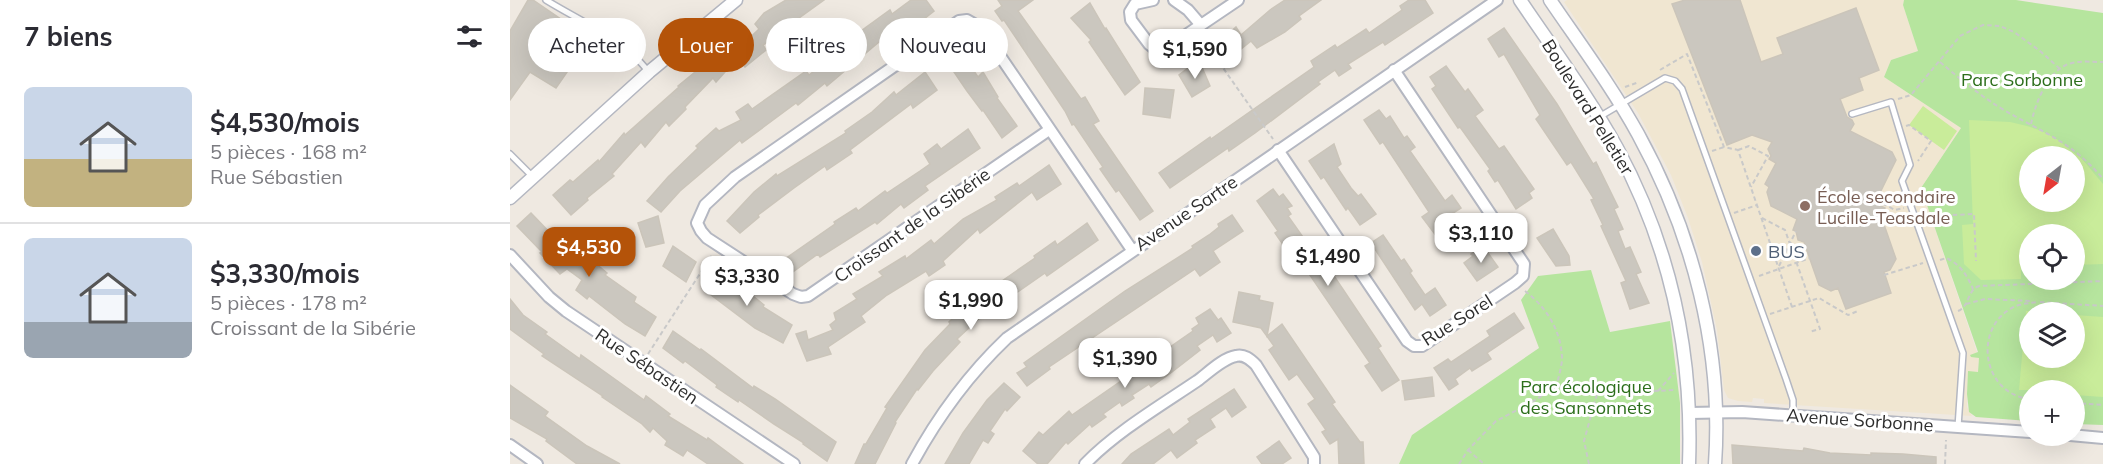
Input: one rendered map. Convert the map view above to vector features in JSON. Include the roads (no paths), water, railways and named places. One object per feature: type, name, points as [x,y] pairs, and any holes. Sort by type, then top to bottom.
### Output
[{"type":"street","points":[[510,198],[649,72],[736,0]]},
{"type":"street","points":[[1153,0],[1135,4],[1130,12],[1131,20],[1154,48],[1159,50],[1169,48],[1197,26],[1238,0]]},
{"type":"street","points":[[1174,0],[1188,10],[1197,26]]},
{"type":"street","name":"Avenue Sartre","points":[[912,464],[945,407],[983,361],[1007,338],[1497,0]]},
{"type":"street","name":"Boulevard Pelletier","points":[[1520,0],[1599,117],[1636,184],[1664,258],[1677,307],[1683,342],[1690,413],[1689,464]]},
{"type":"street","name":"Boulevard Pelletier","points":[[1550,0],[1620,103],[1660,177],[1683,236],[1706,322],[1716,412],[1715,464]]},
{"type":"street","name":"Croissant de la Sibérie","points":[[1049,130],[808,296],[801,297],[793,294],[700,231],[698,223],[705,205],[735,177],[959,21],[967,20],[981,28],[1132,250]]},
{"type":"street","name":"Rue Sorel","points":[[1278,150],[1407,341],[1414,346],[1422,346],[1515,283],[1523,276],[1524,264],[1394,70]]},
{"type":"street","name":"Rue Sébastien","points":[[510,255],[549,297],[794,464]]},
{"type":"street","points":[[1085,464],[1102,448],[1226,360],[1238,355],[1246,357],[1256,365],[1314,457],[1314,464]]},
{"type":"street","name":"Avenue Sorbonne","points":[[1690,413],[1793,415],[2019,431]]},
{"type":"street","points":[[2085,436],[2103,438]]},
{"type":"street","points":[[510,445],[537,464]]},
{"type":"lane","points":[[546,0],[616,43],[638,59],[649,72]]},
{"type":"lane","points":[[1599,117],[1659,80],[1670,78],[1682,89],[1791,395],[1793,415]]},
{"type":"lane","points":[[1852,114],[1891,102],[1910,165],[1902,181],[1963,353],[1958,427]]},
{"type":"lane","points":[[510,154],[533,177]]},
{"type":"place","name":"École secondaire Lucille-Teasdale","points":[[1805,206]]},
{"type":"place","name":"BUS","points":[[1756,251]]},
{"type":"park label","name":"Parc Sorbonne","points":[[2022,79]]},
{"type":"park label","name":"Parc écologique des Sansonnets","points":[[1586,396]]}]
